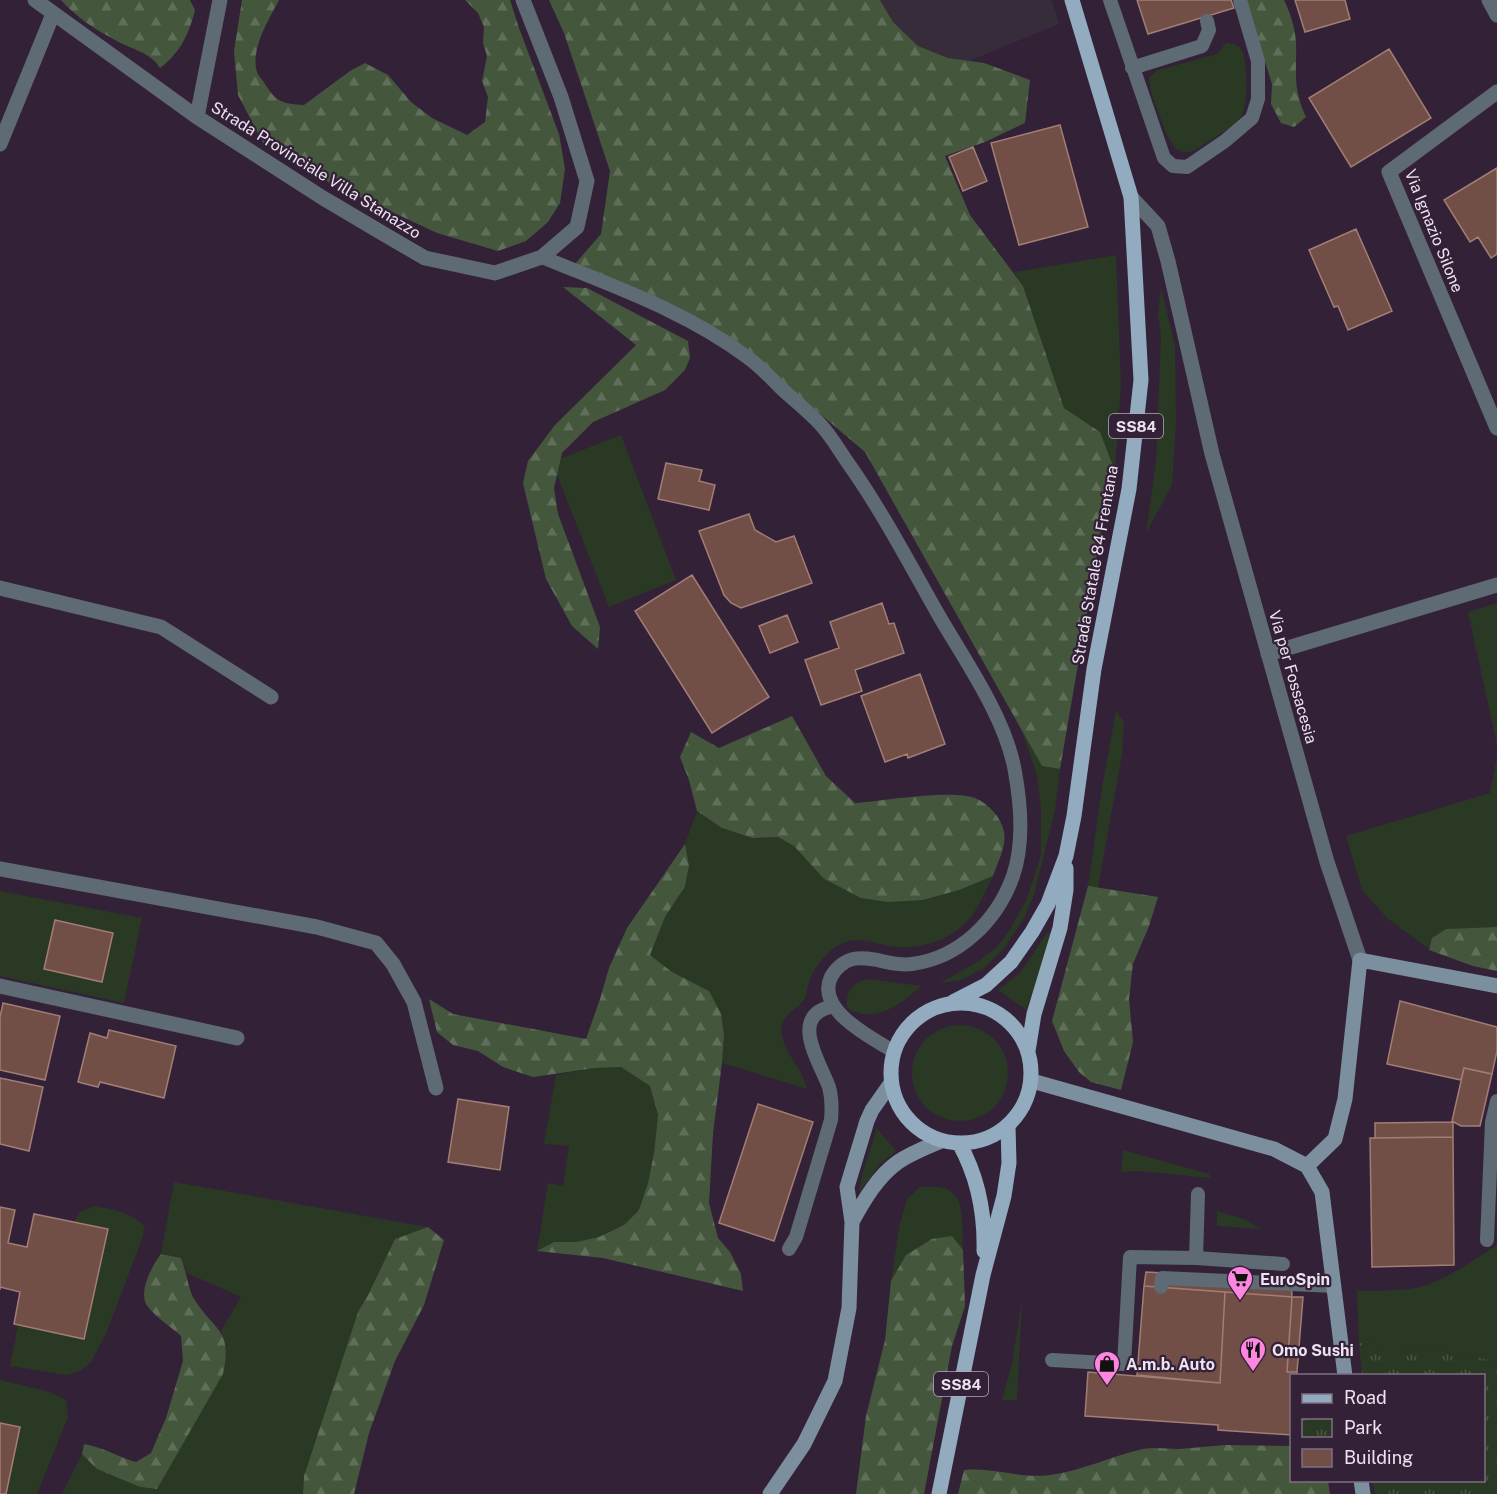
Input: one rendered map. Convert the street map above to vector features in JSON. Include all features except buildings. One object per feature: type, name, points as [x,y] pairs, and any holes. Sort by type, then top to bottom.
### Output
[{"type":"main road","name":"Strada Statale 84 Frentana","points":[[953,1002],[986,985],[1011,962],[1048,904],[1066,856],[1074,816],[1094,669],[1129,489],[1141,380],[1131,197],[1072,0]]},
{"type":"main road","name":"Strada Statale 84 Frentana","points":[[1028,1050],[1034,1014],[1060,928],[1066,890],[1066,856]]},
{"type":"main road","points":[[953,1002],[975,1004],[995,1011],[1012,1023],[1028,1050],[1032,1081],[1027,1098],[1019,1113],[1008,1126],[984,1139],[959,1143],[941,1141],[926,1135],[913,1125],[895,1099],[890,1067],[893,1051],[900,1036],[914,1019],[933,1008],[953,1002]]},
{"type":"main road","name":"SS84","points":[[939,1494],[983,1275],[1004,1196],[1009,1163],[1008,1126]]},
{"type":"main road","name":"SS84","points":[[959,1143],[969,1161],[983,1214],[983,1275]]},
{"type":"street","name":"Strada Provinciale Villa Stanazzo","points":[[34,0],[197,117],[323,198],[425,258],[495,273],[542,257],[577,227],[587,181],[561,97],[523,0]]},
{"type":"street","points":[[197,117],[220,0]]},
{"type":"street","points":[[1489,0],[1497,15]]},
{"type":"street","points":[[0,144],[53,14]]},
{"type":"street","name":"Via Ignazio Silone","points":[[1497,92],[1389,171],[1497,428]]},
{"type":"street","name":"Via per Fossacesia","points":[[1131,197],[1158,226],[1212,454],[1327,862],[1360,960],[1345,1099],[1335,1139],[1307,1166]]},
{"type":"street","points":[[1268,654],[1497,585]]},
{"type":"street","points":[[0,588],[161,627],[271,698]]},
{"type":"street","points":[[0,869],[317,927],[376,943],[393,964],[414,1002],[435,1088]]},
{"type":"street","points":[[1360,960],[1497,986]]},
{"type":"street","points":[[0,986],[237,1038]]},
{"type":"street","points":[[1032,1081],[1274,1149],[1307,1166],[1322,1192],[1346,1374]]},
{"type":"street","points":[[771,1494],[804,1444],[835,1381],[849,1308],[852,1222],[847,1187],[870,1115],[891,1083]]},
{"type":"street","points":[[852,1222],[874,1186],[890,1169],[900,1161],[941,1141]]},
{"type":"lane","points":[[1110,0],[1164,158],[1173,166],[1187,166],[1225,141],[1252,118],[1258,99],[1258,61],[1240,0]]},
{"type":"lane","points":[[1132,68],[1202,46],[1209,30],[1207,21]]},
{"type":"lane","points":[[542,257],[637,295],[700,327],[748,358],[822,426],[868,492],[999,719],[1014,766],[1020,797],[1017,854],[1013,875],[1002,900],[978,933],[962,946],[945,955],[912,964],[894,964],[855,958],[840,966],[833,973],[828,984],[834,1006],[843,1017],[860,1031],[893,1051]]},
{"type":"lane","points":[[789,1249],[796,1238],[831,1120],[830,1090],[812,1050],[810,1024],[817,1012],[834,1006]]},
{"type":"lane","points":[[1487,1240],[1492,1122],[1497,1101]]},
{"type":"lane","points":[[1196,1258],[1198,1194]]},
{"type":"lane","points":[[1052,1359],[1124,1364],[1130,1257],[1196,1258],[1283,1264]]},
{"type":"lane","points":[[1161,1287],[1162,1278],[1334,1286]]},
{"type":"shaded area","points":[[880,0],[1052,0],[1059,24],[969,61],[948,58],[918,46],[893,22]]},
{"type":"green space","points":[[61,0],[190,0],[195,10],[183,42],[160,68],[146,54],[86,23]]},
{"type":"green space","points":[[242,0],[279,0],[258,45],[256,63],[258,75],[273,95],[281,101],[304,105],[350,71],[365,63],[388,75],[411,102],[432,118],[467,135],[485,122],[488,97],[482,81],[487,56],[483,43],[484,27],[478,13],[465,0],[510,0],[559,134],[565,169],[560,203],[548,222],[526,241],[498,251],[437,233],[330,183],[263,143],[238,95],[234,51]]},
{"type":"green space","points":[[549,0],[880,0],[893,22],[918,46],[948,58],[984,63],[1030,80],[1025,123],[985,142],[945,156],[970,215],[1023,286],[1064,408],[1100,432],[1115,471],[1102,525],[1060,769],[1042,766],[865,452],[752,356],[575,264],[601,234],[610,171],[564,33]]},
{"type":"green space","points":[[1246,0],[1284,0],[1288,10],[1296,42],[1297,88],[1306,117],[1294,127],[1281,123],[1271,104],[1272,84]]},
{"type":"green space","points":[[1226,43],[1237,45],[1244,56],[1246,93],[1242,115],[1231,127],[1199,148],[1192,151],[1179,151],[1168,137],[1163,125],[1152,95],[1149,77],[1158,70],[1217,54]]},
{"type":"green space","points":[[1116,255],[1121,385],[1115,471],[1100,432],[1064,408],[1023,286],[1014,272]]},
{"type":"green space","points":[[563,287],[587,288],[688,341],[690,358],[685,370],[665,390],[593,422],[562,453],[554,488],[558,514],[600,627],[598,649],[572,626],[546,579],[523,483],[528,461],[555,425],[636,345]]},
{"type":"green space","points":[[1161,288],[1175,345],[1176,423],[1172,485],[1146,533],[1156,462],[1161,335],[1158,314]]},
{"type":"green space","points":[[621,435],[676,580],[609,607],[552,462]]},
{"type":"green space","points":[[1497,603],[1497,745],[1468,612]]},
{"type":"green space","points":[[1116,711],[1124,722],[1122,754],[1098,888],[1088,886],[1102,787]]},
{"type":"green space","points":[[792,716],[826,776],[855,803],[916,796],[950,795],[975,798],[985,804],[997,816],[1005,837],[993,876],[959,890],[923,900],[888,902],[861,898],[823,878],[794,846],[778,837],[752,838],[722,828],[697,811],[680,757],[691,732],[719,748]]},
{"type":"green space","points":[[1021,729],[1042,766],[1060,769],[1055,810],[1034,895],[1024,918],[1005,947],[984,968],[961,980],[940,983],[979,961],[998,946],[1026,901],[1041,855],[1041,808],[1037,775]]},
{"type":"green space","points":[[1497,756],[1497,927],[1446,929],[1432,938],[1429,949],[1387,918],[1362,890],[1346,836],[1490,793]]},
{"type":"green space","points":[[697,811],[722,828],[751,838],[778,837],[794,846],[823,878],[923,900],[959,890],[993,876],[971,917],[963,926],[943,939],[908,947],[854,940],[836,947],[824,958],[811,977],[804,1000],[788,1015],[781,1029],[787,1050],[807,1089],[722,1063],[724,1036],[709,991],[672,972],[650,955],[665,917],[685,886],[689,866],[685,844]]},
{"type":"green space","points":[[685,844],[689,866],[685,886],[665,917],[650,955],[672,972],[709,991],[721,1014],[724,1036],[713,1133],[709,1203],[718,1238],[730,1252],[741,1274],[743,1291],[603,1258],[537,1251],[554,1242],[576,1242],[599,1237],[624,1225],[639,1210],[648,1183],[654,1153],[658,1115],[650,1086],[621,1067],[595,1068],[533,1077],[503,1067],[478,1051],[453,1045],[437,1032],[429,999],[453,1014],[586,1039],[609,968],[627,928]]},
{"type":"green space","points":[[1088,886],[1158,897],[1133,964],[1129,999],[1133,1042],[1121,1090],[1091,1082],[1079,1072],[1064,1051],[1052,1021]]},
{"type":"green space","points":[[0,891],[142,918],[124,1003],[0,976]]},
{"type":"green space","points":[[1497,927],[1497,971],[1473,966],[1429,950],[1432,938],[1446,929]]},
{"type":"green space","points":[[1055,931],[1026,1010],[998,990],[1020,973],[1047,933]]},
{"type":"green space","points":[[866,979],[922,986],[887,1010],[878,1013],[858,1013],[847,1008],[847,998],[850,990],[856,984]]},
{"type":"green space","points":[[960,1025],[978,1029],[994,1039],[1004,1055],[1008,1073],[1004,1091],[994,1107],[978,1117],[960,1121],[942,1117],[926,1107],[916,1091],[912,1073],[916,1055],[926,1039],[942,1029]]},
{"type":"green space","points":[[621,1067],[650,1086],[658,1115],[648,1183],[639,1210],[624,1225],[599,1237],[576,1242],[554,1242],[537,1251],[548,1183],[563,1186],[569,1146],[544,1144],[556,1075],[595,1068]]},
{"type":"green space","points":[[877,1128],[896,1151],[880,1164],[859,1193],[862,1175]]},
{"type":"green space","points":[[1123,1150],[1209,1174],[1210,1178],[1140,1171],[1121,1172]]},
{"type":"green space","points":[[174,1182],[428,1227],[395,1239],[358,1312],[304,1476],[303,1494],[62,1494],[82,1454],[97,1469],[140,1487],[157,1489],[227,1354],[221,1331],[241,1297],[187,1273],[181,1258],[161,1254]]},
{"type":"green space","points":[[920,1187],[944,1188],[957,1198],[962,1214],[963,1250],[952,1236],[906,1255],[891,1281],[900,1223],[907,1199]]},
{"type":"green space","points":[[94,1206],[128,1215],[145,1227],[106,1334],[91,1362],[80,1371],[67,1375],[10,1366],[18,1325],[84,1339],[108,1230],[74,1222],[80,1212]]},
{"type":"green space","points":[[1217,1211],[1244,1219],[1261,1229],[1217,1226]]},
{"type":"green space","points":[[428,1227],[444,1240],[424,1305],[395,1361],[369,1433],[354,1494],[303,1494],[304,1476],[358,1312],[395,1239]]},
{"type":"green space","points":[[952,1236],[963,1250],[965,1306],[952,1346],[924,1494],[856,1494],[866,1416],[885,1340],[891,1281],[906,1255],[932,1239]]},
{"type":"green space","points":[[1497,1245],[1497,1362],[1429,1349],[1359,1343],[1357,1291],[1402,1290],[1427,1285],[1454,1272]]},
{"type":"green space","points":[[161,1254],[181,1258],[194,1299],[220,1332],[226,1348],[223,1374],[157,1489],[140,1487],[97,1469],[82,1454],[84,1444],[136,1462],[151,1453],[166,1418],[183,1361],[181,1336],[156,1315],[145,1301],[147,1280]]},
{"type":"green space","points":[[1022,1301],[1017,1400],[1002,1400],[1012,1363]]},
{"type":"green space","points":[[1359,1343],[1429,1349],[1497,1362],[1497,1494],[1375,1494],[1373,1482],[1485,1482],[1485,1374],[1362,1374]]},
{"type":"green space","points":[[0,1380],[50,1392],[66,1400],[68,1417],[37,1494],[6,1494],[20,1427],[0,1423]]},
{"type":"green space","points":[[1225,1445],[1290,1446],[1290,1482],[1328,1482],[1330,1494],[958,1494],[964,1470],[1050,1475],[1143,1449]]},
{"type":"place","name":"EuroSpin","points":[[1240,1302]]},
{"type":"place","name":"Omo Sushi","points":[[1253,1373]]},
{"type":"place","name":"A.m.b. Auto","points":[[1107,1387]]}]
